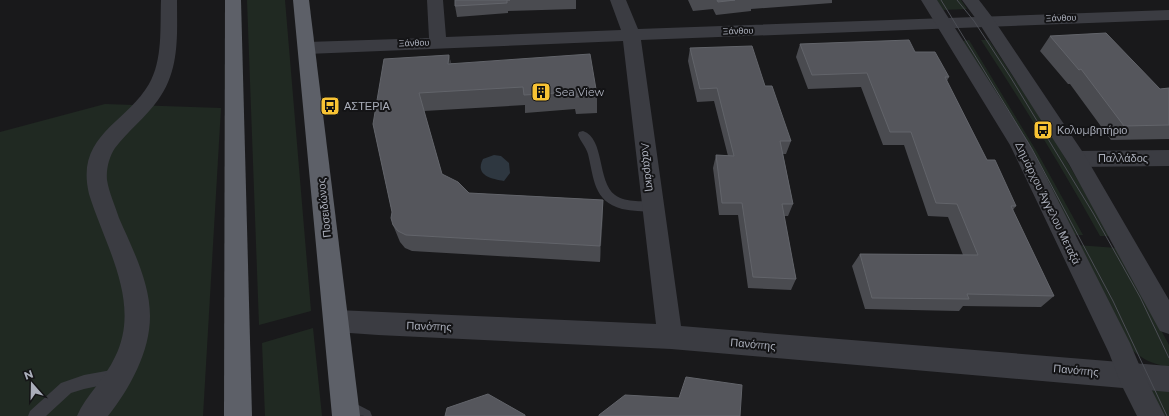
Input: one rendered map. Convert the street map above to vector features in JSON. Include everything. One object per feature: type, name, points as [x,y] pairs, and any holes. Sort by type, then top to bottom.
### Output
[{"type":"highway","points":[[233,0],[238,416]]},
{"type":"highway","name":"Ποσειδώνος","points":[[301,0],[346,410]]},
{"type":"street","points":[[91,416],[105,399],[120,376],[132,348],[137,325],[136,300],[130,273],[98,190],[98,163],[107,143],[151,98],[159,85],[164,71],[170,0]]},
{"type":"street","points":[[435,0],[438,42]]},
{"type":"street","name":"Λαζαράκη","points":[[618,0],[631,34],[670,337]]},
{"type":"street","name":"Δημάρχου Άγγελου Μεταξά","points":[[929,0],[1019,144],[1121,352],[1130,375],[1150,416]]},
{"type":"street","points":[[970,0],[986,20],[1077,159],[1169,323]]},
{"type":"street","name":"Ξάνθου","points":[[306,48],[631,34],[944,23],[986,20],[1169,15]]},
{"type":"street","name":"Παλλάδος","points":[[1077,159],[1169,158]]},
{"type":"street","name":"Πανόπης","points":[[336,321],[394,325],[500,328],[670,337],[1169,378]]},
{"type":"lane","points":[[583,135],[589,141],[593,151],[600,187],[607,197],[622,204],[653,207]]},
{"type":"lane","points":[[35,416],[66,388],[84,382],[120,376]]},
{"type":"lane","points":[[346,410],[365,416]]},
{"type":"shaded area","points":[[247,0],[285,0],[311,311],[259,325]]},
{"type":"shaded area","points":[[936,0],[961,0],[967,9],[943,10]]},
{"type":"shaded area","points":[[969,40],[1037,152],[1083,235],[1074,235],[963,41]]},
{"type":"shaded area","points":[[981,40],[989,40],[1054,139],[1110,236],[1100,236],[1072,186]]},
{"type":"shaded area","points":[[105,104],[221,108],[203,416],[0,416],[0,132]]},
{"type":"shaded area","points":[[494,155],[501,156],[509,163],[510,173],[504,181],[486,176],[481,169],[483,159]]},
{"type":"shaded area","points":[[1077,245],[1117,248],[1169,345],[1169,367],[1147,360],[1138,355],[1129,347]]},
{"type":"shaded area","points":[[313,328],[322,416],[265,416],[262,343]]},
{"type":"shaded area","points":[[1149,390],[1169,391],[1169,416],[1161,416]]},
{"type":"building","points":[[455,0],[507,0],[507,3],[455,6]]},
{"type":"building","points":[[717,0],[735,0],[718,2]]},
{"type":"building","points":[[1106,33],[1160,89],[1169,88],[1169,125],[1124,126],[1081,69],[1079,70],[1050,36]]},
{"type":"building","points":[[909,40],[915,52],[935,52],[949,77],[945,77],[987,160],[995,160],[1016,206],[1011,206],[1054,296],[967,294],[969,299],[872,298],[860,254],[978,255],[957,204],[936,203],[911,132],[890,132],[867,73],[812,75],[800,44]]},
{"type":"building","points":[[752,46],[765,86],[772,86],[791,141],[780,141],[793,204],[782,204],[796,279],[753,277],[742,203],[722,203],[716,155],[734,156],[717,88],[700,89],[690,48]]},
{"type":"building","points":[[590,54],[597,95],[575,97],[575,92],[524,95],[523,87],[419,93],[442,174],[458,182],[469,193],[603,200],[600,246],[406,235],[398,231],[393,225],[391,218],[392,212],[373,124],[384,59],[449,55],[448,64]]},
{"type":"building","points":[[686,377],[742,385],[740,416],[599,416],[625,395],[679,398]]},
{"type":"building","points":[[488,394],[525,416],[445,416],[447,408]]},
{"type":"tram line","points":[[941,0],[1032,149],[1113,301],[1167,416]]},
{"type":"tram line","points":[[957,0],[974,21],[1011,78],[1093,213],[1140,297],[1169,358]]},
{"type":"place","name":"Sea View","points":[[541,92]]},
{"type":"place","name":"ΑΣΤΕΡΙΑ","points":[[330,106]]},
{"type":"place","name":"Κολυμβητήριο","points":[[1043,130]]}]
